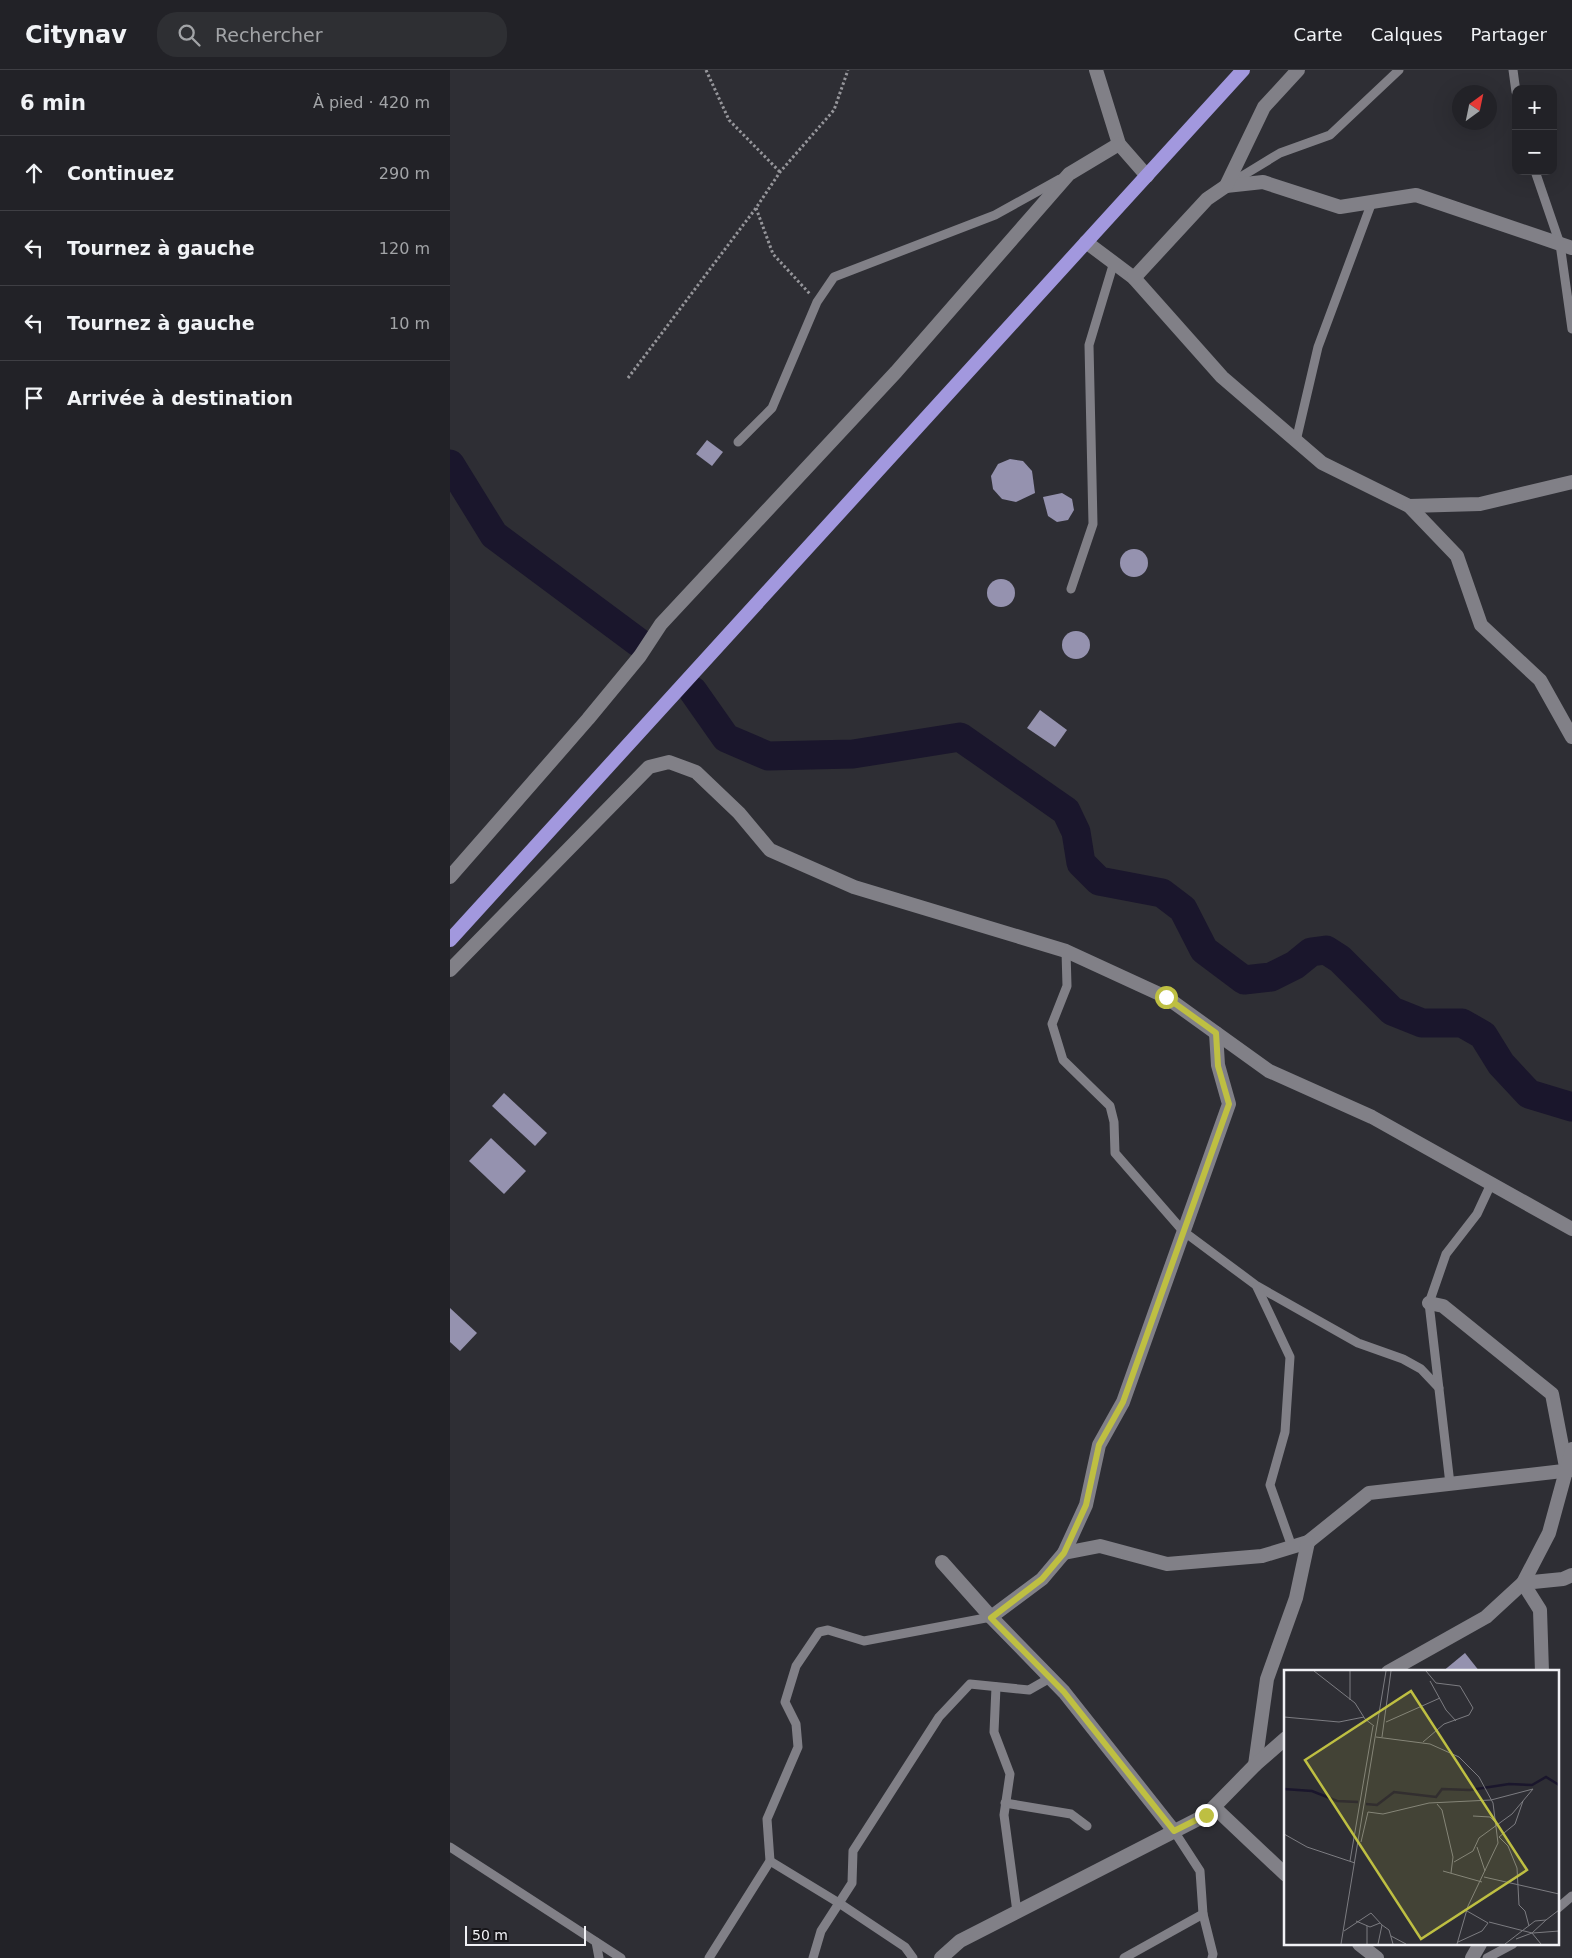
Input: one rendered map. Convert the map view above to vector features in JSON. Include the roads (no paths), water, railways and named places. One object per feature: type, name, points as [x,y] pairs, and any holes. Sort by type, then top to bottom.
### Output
[{"type":"highway","points":[[450,940],[1244,70]]},
{"type":"street","points":[[1096,70],[1119,144],[1147,176]]},
{"type":"street","points":[[1226,186],[1264,107],[1298,70]]},
{"type":"street","points":[[450,877],[588,719],[640,656],[661,624],[896,372],[1069,174],[1119,144]]},
{"type":"street","points":[[1134,278],[1207,199],[1226,186],[1263,182],[1340,207],[1416,195],[1566,246]]},
{"type":"street","points":[[1086,242],[1134,278],[1222,378],[1322,463],[1409,506],[1458,556],[1481,625],[1540,680],[1572,737]]},
{"type":"street","points":[[1409,506],[1480,504],[1572,482]]},
{"type":"street","points":[[450,970],[650,767],[669,762],[696,772],[739,813],[770,850],[854,887],[1066,951],[1166,997],[1269,1071],[1372,1117],[1572,1229]]},
{"type":"street","points":[[991,1618],[1042,1579],[1064,1553],[1086,1505],[1099,1445],[1123,1402],[1229,1104],[1218,1066],[1216,1033]]},
{"type":"street","points":[[1429,1303],[1444,1306],[1552,1394],[1569,1470]]},
{"type":"street","points":[[1392,1670],[1486,1617],[1523,1582],[1549,1533],[1569,1470],[1572,1449]]},
{"type":"street","points":[[1064,1553],[1100,1546],[1167,1564],[1262,1556],[1308,1542],[1369,1493],[1569,1470]]},
{"type":"street","points":[[1255,1765],[1268,1679],[1296,1598],[1308,1542]]},
{"type":"street","points":[[942,1562],[991,1618],[1064,1692],[1174,1831]]},
{"type":"street","points":[[1523,1582],[1563,1579],[1572,1575]]},
{"type":"street","points":[[1523,1582],[1540,1610],[1542,1670]]},
{"type":"street","points":[[941,1958],[960,1941],[1206,1815],[1215,1808],[1255,1765],[1284,1740]]},
{"type":"street","points":[[1215,1808],[1284,1872]]},
{"type":"street","points":[[1362,1946],[1377,1958]]},
{"type":"street","points":[[1472,1958],[1479,1946]]},
{"type":"lane","points":[[1226,186],[1280,153],[1330,135],[1399,70]]},
{"type":"lane","points":[[1513,70],[1515,85]]},
{"type":"lane","points":[[738,442],[772,408],[817,302],[834,276],[995,215],[1069,174]]},
{"type":"lane","points":[[1537,175],[1566,246],[1572,329]]},
{"type":"lane","points":[[1296,441],[1318,347],[1372,202]]},
{"type":"lane","points":[[1071,589],[1093,524],[1088,345],[1114,262]]},
{"type":"lane","points":[[1066,951],[1067,986],[1052,1024],[1063,1060],[1110,1106],[1114,1122],[1115,1153],[1183,1231],[1257,1286],[1358,1343],[1403,1358],[1421,1369],[1439,1388]]},
{"type":"lane","points":[[1450,1484],[1429,1303],[1446,1254],[1477,1214],[1492,1184]]},
{"type":"lane","points":[[1257,1286],[1290,1358],[1285,1432],[1270,1485],[1292,1547]]},
{"type":"lane","points":[[1569,1470],[1572,1485]]},
{"type":"lane","points":[[709,1958],[770,1861],[767,1819],[798,1747],[796,1724],[785,1702],[796,1666],[820,1632],[828,1630],[864,1641],[991,1618]]},
{"type":"lane","points":[[813,1958],[821,1931],[852,1883],[853,1851],[939,1717],[970,1684],[1029,1690],[1050,1678]]},
{"type":"lane","points":[[996,1687],[994,1732],[1010,1774],[1004,1815],[1017,1912]]},
{"type":"lane","points":[[1005,1803],[1071,1814],[1087,1826]]},
{"type":"lane","points":[[1174,1831],[1200,1871],[1203,1914],[1213,1954],[1212,1958]]},
{"type":"lane","points":[[450,1847],[621,1958]]},
{"type":"lane","points":[[770,1861],[839,1903],[905,1947],[913,1958]]},
{"type":"lane","points":[[1560,1906],[1572,1896]]},
{"type":"lane","points":[[1124,1958],[1203,1914]]},
{"type":"lane","points":[[596,1942],[599,1958]]},
{"type":"lane","points":[[1487,1958],[1509,1946]]},
{"type":"waterway","points":[[450,464],[494,535],[638,642]]},
{"type":"waterway","points":[[693,691],[726,738],[768,756],[853,754],[960,737],[1066,811],[1076,832],[1081,863],[1099,881],[1162,893],[1183,909],[1204,950],[1244,980],[1271,977],[1295,965],[1311,952],[1326,950],[1340,959],[1392,1011],[1422,1023],[1462,1023],[1483,1035],[1501,1064],[1529,1094],[1572,1107]]}]
